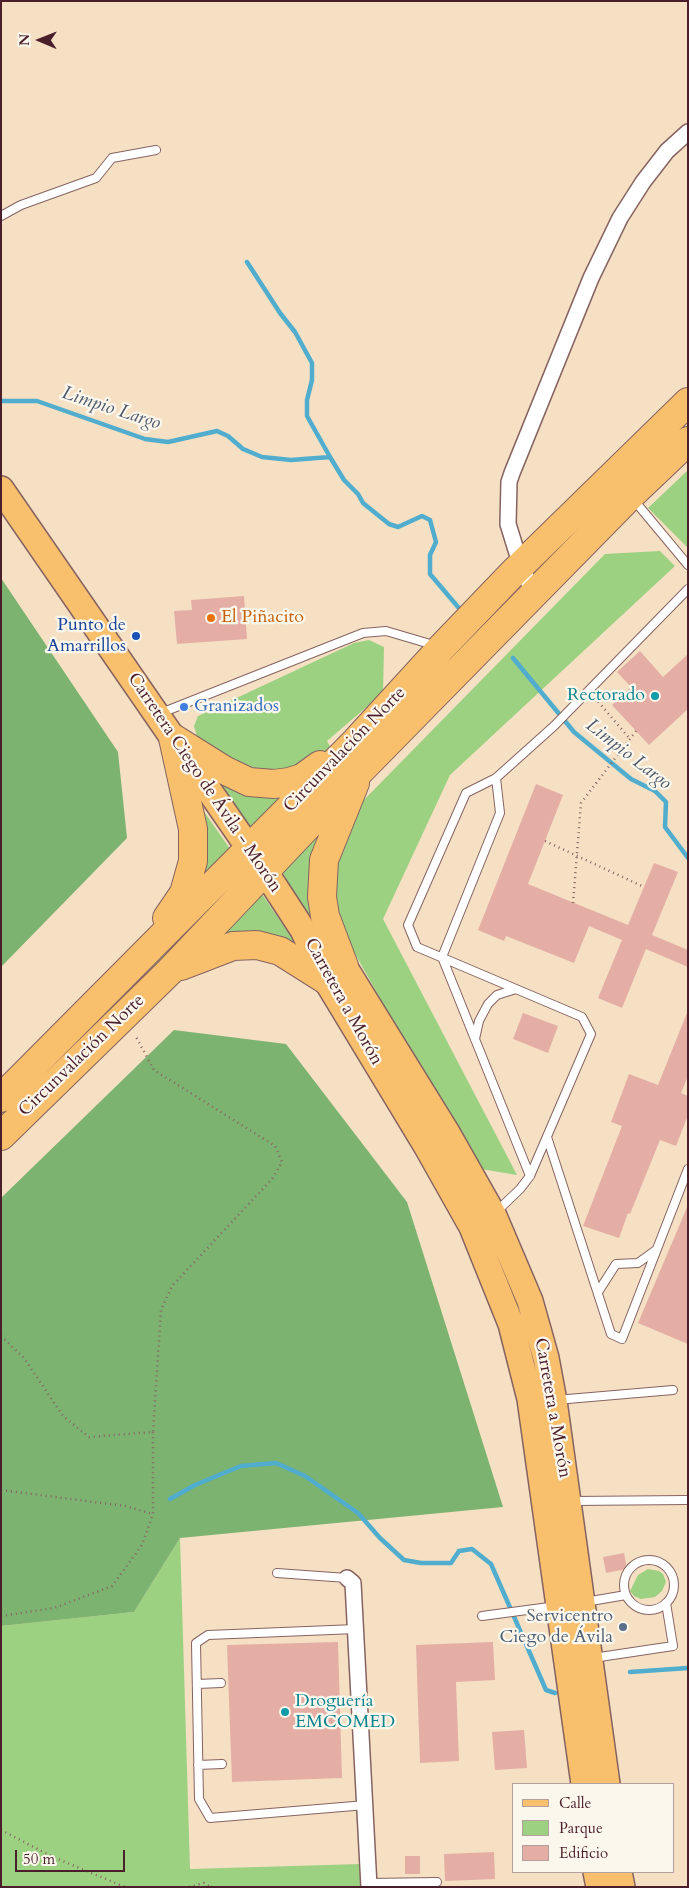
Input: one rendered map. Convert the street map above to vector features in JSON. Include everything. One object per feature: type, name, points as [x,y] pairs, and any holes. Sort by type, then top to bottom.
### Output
[{"type":"highway","name":"Circunvalación Norte","points":[[1,1098],[128,972],[358,772],[455,654],[521,566],[688,402]]},
{"type":"highway","name":"Circunvalación Norte","points":[[1,1136],[170,970],[257,860],[356,740],[455,654],[534,594],[688,440]]},
{"type":"highway","points":[[612,476],[631,495]]},
{"type":"highway","points":[[173,738],[224,770],[249,782],[274,784],[302,778],[356,740]]},
{"type":"highway","points":[[128,972],[184,893],[193,861],[193,829],[173,738]]},
{"type":"highway","points":[[335,973],[322,897],[324,860],[331,838],[340,823],[358,772]]},
{"type":"highway","points":[[170,970],[204,955],[233,946],[257,945],[280,951],[335,973]]},
{"type":"main road","name":"Carretera Ciego de Ávila - Morón","points":[[1,489],[257,860],[303,930]]},
{"type":"main road","name":"Carretera a Morón","points":[[303,930],[446,1131],[493,1214],[530,1301],[546,1358],[554,1400],[568,1501],[570,1604]]},
{"type":"main road","name":"Carretera a Morón","points":[[335,973],[472,1227],[511,1324],[530,1399],[570,1604],[578,1661],[584,1783]]},
{"type":"main road","points":[[472,1227],[493,1214]]},
{"type":"main road","name":"Carretera a Morón","points":[[578,1661],[608,1783]]},
{"type":"main road","points":[[596,1873],[598,1887]]},
{"type":"main road","points":[[620,1873],[622,1887]]},
{"type":"street","points":[[534,594],[521,566],[508,524],[509,482],[538,404],[591,278],[620,218],[643,182],[667,151],[688,132]]},
{"type":"street","points":[[347,1578],[353,1583],[369,1885]]},
{"type":"lane","points":[[1,216],[21,205],[96,178],[112,158],[156,150]]},
{"type":"lane","points":[[631,495],[688,565]]},
{"type":"lane","points":[[493,1214],[520,1189],[530,1176],[591,1034],[582,1017],[417,947],[408,925],[466,793],[496,778],[554,726],[688,589]]},
{"type":"lane","points":[[157,714],[363,633],[386,631],[455,654]]},
{"type":"lane","points":[[496,778],[500,812],[442,958],[530,1176]]},
{"type":"lane","points":[[475,1039],[479,1021],[488,1004],[497,995],[516,989]]},
{"type":"lane","points":[[547,1137],[611,1334],[622,1339],[688,1169]]},
{"type":"lane","points":[[598,1292],[616,1264],[638,1263],[656,1250]]},
{"type":"lane","points":[[554,1400],[673,1390]]},
{"type":"lane","points":[[568,1501],[688,1500]]},
{"type":"lane","points":[[649,1560],[664,1565],[670,1572],[674,1588],[666,1603],[660,1607],[644,1610],[630,1602],[626,1596],[624,1587],[628,1571],[641,1561],[649,1560]]},
{"type":"lane","points":[[277,1573],[347,1578]]},
{"type":"lane","points":[[482,1616],[626,1596]]},
{"type":"lane","points":[[578,1661],[673,1646],[666,1603]]},
{"type":"lane","points":[[356,1629],[208,1635],[196,1643],[199,1799],[210,1818],[366,1805]]},
{"type":"lane","points":[[197,1684],[221,1683]]},
{"type":"lane","points":[[198,1765],[222,1764]]},
{"type":"lane","points":[[369,1885],[437,1882]]},
{"type":"path","points":[[588,691],[630,739]]},
{"type":"path","points":[[573,902],[581,803],[636,731]]},
{"type":"path","points":[[545,841],[644,887]]},
{"type":"path","points":[[1,1616],[54,1608],[112,1586],[142,1545],[153,1514],[152,1432],[161,1310],[172,1286],[272,1179],[282,1162],[275,1146],[154,1070],[124,1016]]},
{"type":"path","points":[[1,1336],[24,1358],[63,1416],[90,1438],[152,1432]]},
{"type":"path","points":[[1,1490],[124,1506],[153,1514]]},
{"type":"path","points":[[1,1830],[53,1857],[125,1887]]},
{"type":"path","points":[[189,1887],[204,1883],[211,1887]]},
{"type":"green space","points":[[688,470],[688,548],[648,508]]},
{"type":"green space","points":[[660,551],[675,566],[450,775],[383,919],[517,1175],[475,1168],[340,927],[333,889],[334,854],[356,808],[605,554]]},
{"type":"green space","points":[[1,578],[118,752],[127,838],[1,967]]},
{"type":"green space","points":[[369,640],[384,647],[383,693],[327,741],[331,748],[302,768],[252,777],[197,737],[194,726],[198,716],[354,643]]},
{"type":"green space","points":[[211,772],[301,790],[254,833]]},
{"type":"green space","points":[[198,803],[235,856],[193,882]]},
{"type":"green space","points":[[331,822],[316,923],[299,902],[282,871]]},
{"type":"green space","points":[[231,879],[235,884],[152,972],[147,966]]},
{"type":"green space","points":[[260,891],[306,959],[206,945]]},
{"type":"green space","points":[[174,1030],[286,1044],[407,1202],[503,1507],[180,1538],[134,1612],[1,1626],[1,1198]]},
{"type":"green space","points":[[180,1538],[190,1869],[360,1864],[361,1887],[1,1887],[1,1626],[134,1612]]},
{"type":"green space","points":[[648,1569],[659,1571],[663,1574],[666,1582],[662,1591],[655,1597],[641,1599],[634,1596],[630,1591],[638,1575]]},
{"type":"building","points":[[244,596],[247,639],[177,644],[174,611],[192,610],[191,600]]},
{"type":"building","name":"Rectorado","points":[[640,651],[663,677],[688,654],[688,709],[649,745],[612,705],[631,687],[617,672]]},
{"type":"building","points":[[536,784],[563,795],[528,884],[628,925],[654,863],[678,872],[652,935],[688,950],[688,967],[646,949],[622,1008],[598,998],[622,940],[589,926],[574,963],[506,936],[504,941],[478,930]]},
{"type":"building","points":[[523,1013],[558,1026],[548,1053],[513,1039]]},
{"type":"building","points":[[687,1013],[688,1076],[681,1093],[688,1096],[688,1115],[676,1146],[660,1140],[619,1238],[583,1226],[622,1126],[611,1122],[629,1074],[658,1085]]},
{"type":"building","points":[[688,1205],[688,1344],[638,1323]]},
{"type":"building","points":[[624,1553],[627,1569],[606,1573],[603,1557]]},
{"type":"building","name":"Droguería EMCOMED","points":[[338,1642],[342,1778],[232,1782],[227,1645]]},
{"type":"building","points":[[493,1642],[495,1680],[456,1682],[459,1761],[420,1763],[416,1645]]},
{"type":"building","points":[[524,1730],[527,1768],[495,1770],[492,1732]]},
{"type":"building","points":[[494,1852],[495,1879],[445,1881],[444,1854]]},
{"type":"building","points":[[405,1856],[420,1856],[420,1874],[405,1874]]},
{"type":"waterway","points":[[247,262],[280,313],[295,332],[312,363],[312,380],[307,400],[307,416],[330,457]]},
{"type":"waterway","name":"Limpio Largo","points":[[1,401],[37,401],[145,439],[168,442],[217,431],[228,436],[243,449],[262,457],[291,460],[330,457],[344,480],[358,494],[363,503],[389,524],[398,527],[422,516],[430,520],[436,542],[430,555],[430,574],[458,607]]},
{"type":"waterway","name":"Limpio Largo","points":[[513,658],[574,732],[631,779],[655,791],[666,802],[665,827],[688,858]]},
{"type":"waterway","points":[[170,1499],[195,1485],[241,1466],[276,1463],[305,1476],[358,1513],[380,1538],[404,1560],[421,1563],[451,1563],[459,1551],[472,1549],[491,1564],[546,1690],[555,1693]]},
{"type":"waterway","points":[[630,1672],[688,1668]]},
{"type":"place","name":"El Piñacito","points":[[211,618]]},
{"type":"place","name":"Punto de Amarrillos","points":[[136,636]]},
{"type":"place","name":"Rectorado","points":[[655,696]]},
{"type":"place","name":"Granizados","points":[[184,707]]},
{"type":"place","name":"Servicentro Ciego de Ávila","points":[[623,1627]]},
{"type":"place","name":"Droguería EMCOMED","points":[[285,1712]]}]
